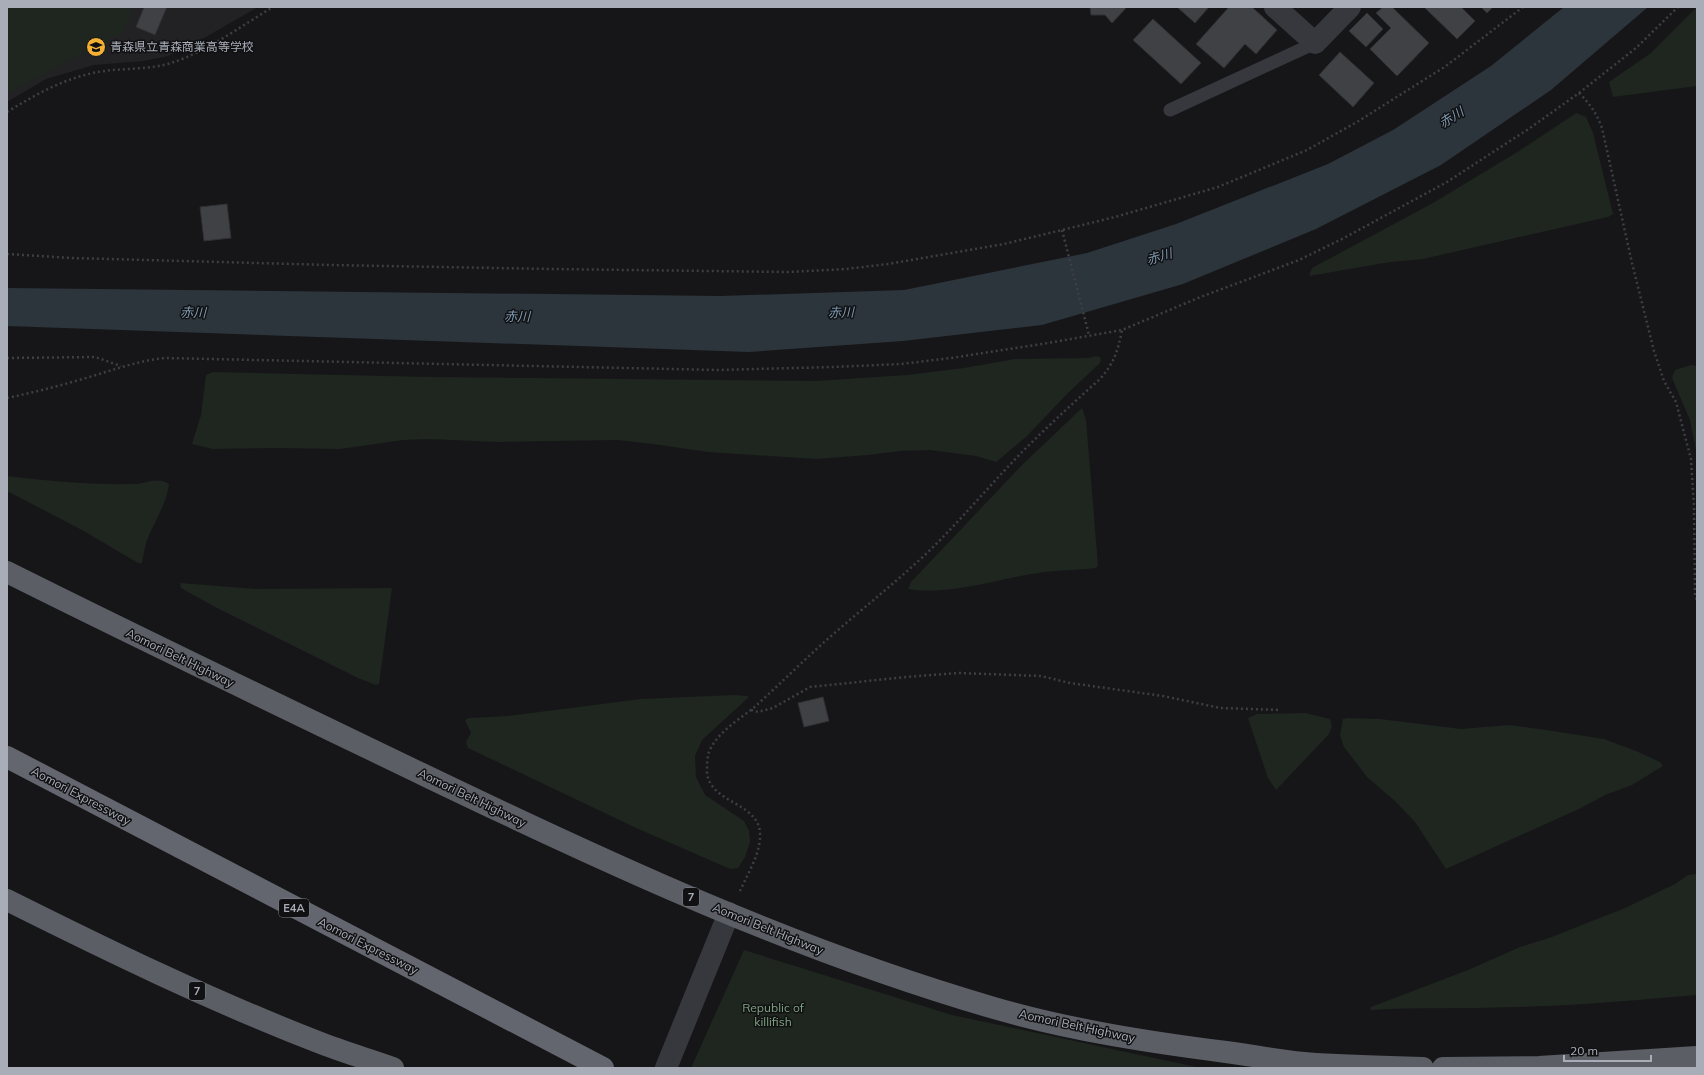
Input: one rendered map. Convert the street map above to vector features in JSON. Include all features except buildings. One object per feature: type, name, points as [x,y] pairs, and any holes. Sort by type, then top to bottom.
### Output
[{"type":"highway","name":"Aomori Belt Highway","points":[[7,572],[145,641],[526,824],[782,937],[917,984],[997,1009],[1086,1030],[1198,1048],[1314,1064],[1423,1068]]},
{"type":"highway","name":"Aomori Expressway","points":[[7,757],[603,1068]]},
{"type":"highway","name":"7","points":[[7,900],[103,948],[230,1006],[319,1042],[393,1068]]},
{"type":"highway","points":[[1443,1068],[1539,1067],[1697,1057]]},
{"type":"street","points":[[1275,7],[1315,43],[1350,7]]},
{"type":"street","points":[[666,1068],[729,914]]},
{"type":"lane","points":[[1170,110],[1315,43]]},
{"type":"path","points":[[7,112],[43,90],[62,82],[93,73],[139,68],[174,62],[202,50],[273,7]]},
{"type":"path","points":[[7,254],[79,258],[330,266],[788,272],[846,269],[888,264],[996,245],[1062,230],[1123,215],[1218,187],[1307,150],[1357,122],[1446,66],[1524,7]]},
{"type":"path","points":[[7,398],[74,382],[122,366],[147,360],[165,358],[718,370],[833,367],[901,364],[951,358],[1122,330],[1198,298],[1299,260],[1344,238],[1446,182],[1530,128],[1579,93],[1636,48],[1678,7]]},
{"type":"path","points":[[1579,93],[1598,116],[1602,128],[1632,263],[1654,351],[1664,381],[1676,402],[1691,459],[1694,506],[1695,596],[1697,600]]},
{"type":"path","points":[[1062,230],[1090,335]]},
{"type":"path","points":[[729,914],[755,857],[761,837],[756,819],[710,784],[707,767],[708,754],[713,743],[751,710],[794,669],[927,553],[1022,452],[1100,379],[1115,358],[1122,330]]},
{"type":"path","points":[[7,358],[95,357],[122,366]]},
{"type":"path","points":[[751,710],[758,712],[773,708],[810,687],[958,673],[1041,676],[1070,682],[1163,696],[1220,708],[1281,710]]},
{"type":"shaded area","name":"青森県立青森商業高等学校","points":[[7,7],[258,7],[204,38],[168,56],[144,61],[94,65],[46,79],[7,102]]},
{"type":"green space","points":[[7,7],[134,7],[123,32],[7,94]]},
{"type":"green space","points":[[1697,7],[1697,86],[1613,97],[1609,82],[1651,53]]},
{"type":"green space","points":[[1576,113],[1586,117],[1593,133],[1613,214],[1608,217],[1423,259],[1390,262],[1309,276],[1312,268],[1433,203],[1519,151]]},
{"type":"green space","points":[[1097,356],[1101,358],[1100,363],[1068,393],[1026,437],[996,462],[976,456],[930,450],[900,451],[816,459],[708,452],[617,440],[497,442],[429,439],[403,440],[340,449],[213,449],[192,444],[201,415],[206,375],[213,372],[429,377],[816,381],[907,375],[964,368],[1015,359],[1088,358]]},
{"type":"green space","points":[[1691,365],[1697,366],[1697,455],[1690,420],[1672,378],[1675,370]]},
{"type":"green space","points":[[1082,408],[1086,420],[1098,565],[1096,568],[1038,573],[956,589],[924,591],[908,589],[911,582],[1022,465]]},
{"type":"green space","points":[[7,476],[54,481],[117,484],[138,484],[156,480],[169,484],[162,509],[145,547],[142,563],[138,563],[82,530],[7,491]]},
{"type":"green space","points":[[180,583],[257,589],[392,588],[379,684],[376,685],[358,678],[217,608],[181,588]]},
{"type":"green space","points":[[735,695],[749,697],[702,740],[695,756],[696,777],[705,795],[744,821],[749,831],[750,842],[745,857],[738,868],[730,869],[634,827],[468,748],[466,742],[471,733],[465,720],[469,718],[508,716],[641,699]]},
{"type":"green space","points":[[1305,713],[1330,719],[1332,726],[1329,734],[1276,790],[1268,778],[1248,718],[1257,714]]},
{"type":"green space","points":[[1343,719],[1380,719],[1461,729],[1509,725],[1546,730],[1604,739],[1636,751],[1660,762],[1663,766],[1632,785],[1605,795],[1581,808],[1446,869],[1415,822],[1395,801],[1367,777],[1344,747],[1340,735]]},
{"type":"green space","points":[[1696,874],[1697,995],[1495,1008],[1370,1010],[1371,1007],[1468,970],[1520,947],[1549,938],[1625,908],[1675,884],[1688,875]]},
{"type":"green space","name":"Republic of killifish","points":[[744,950],[952,1015],[1201,1068],[691,1068]]},
{"type":"water","name":"赤川","points":[[1564,7],[1648,7],[1551,90],[1441,165],[1316,229],[1183,284],[1042,325],[903,341],[749,352],[7,326],[7,288],[721,296],[904,290],[1087,253],[1176,224],[1328,164],[1393,130],[1491,66]]},
{"type":"place","name":"青森県立青森商業高等学校","points":[[96,47]]}]
